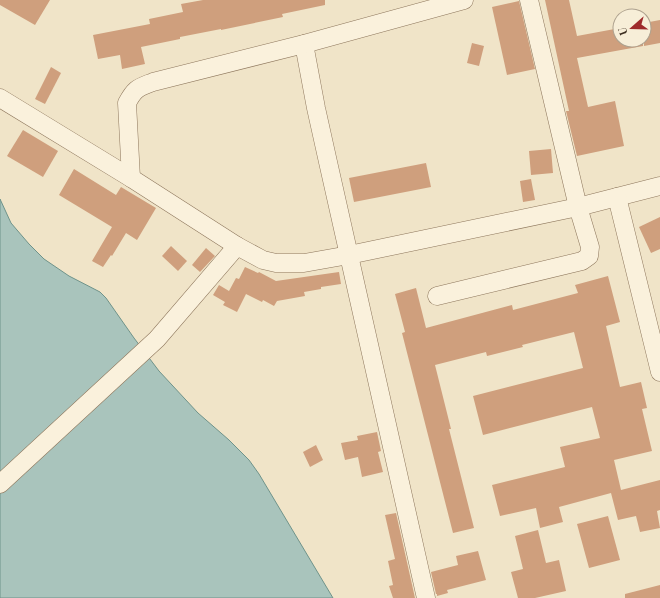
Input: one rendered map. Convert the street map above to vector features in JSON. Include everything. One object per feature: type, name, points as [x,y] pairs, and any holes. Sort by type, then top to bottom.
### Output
[{"type":"street","points":[[131,178],[127,103],[132,93],[140,88],[153,82],[304,44],[464,0]]},
{"type":"street","points":[[437,296],[582,261],[589,256],[590,247],[578,207],[529,0]]},
{"type":"street","points":[[304,44],[318,116],[426,598]]},
{"type":"street","points":[[0,98],[131,178],[237,246],[263,260],[276,263],[304,263],[349,255],[578,207],[660,186]]},
{"type":"street","points":[[617,197],[660,372]]},
{"type":"street","points":[[0,484],[157,338],[237,246]]},
{"type":"water","points":[[0,199],[11,223],[29,244],[44,259],[69,276],[100,292],[106,298],[159,371],[198,413],[249,460],[259,474],[333,598],[0,598]]},
{"type":"building","points":[[0,0],[50,0],[35,25],[0,5]]},
{"type":"building","points":[[203,0],[325,0],[325,5],[282,14],[283,17],[180,37],[180,39],[141,47],[145,64],[122,69],[120,55],[98,59],[93,35],[150,24],[149,19],[183,12],[181,4]]},
{"type":"building","points":[[545,0],[569,0],[577,36],[612,29],[612,48],[632,48],[577,58],[588,107],[615,101],[624,146],[577,156],[566,111],[569,111]]},
{"type":"building","points":[[519,1],[535,69],[507,75],[492,7]]},
{"type":"building","points":[[660,20],[660,43],[652,44],[652,22]]},
{"type":"building","points":[[472,43],[484,46],[479,66],[467,63]]},
{"type":"building","points":[[51,67],[61,73],[45,104],[35,99]]},
{"type":"building","points":[[23,130],[58,151],[43,177],[7,156]]},
{"type":"building","points":[[551,149],[553,173],[531,175],[529,151]]},
{"type":"building","points":[[426,163],[431,187],[354,202],[349,178]]},
{"type":"building","points":[[74,169],[116,195],[121,187],[156,208],[137,240],[126,233],[112,256],[111,255],[103,267],[92,261],[112,227],[59,195]]},
{"type":"building","points":[[531,179],[535,200],[523,202],[520,181]]},
{"type":"building","points":[[660,217],[660,249],[651,253],[639,227]]},
{"type":"building","points":[[171,246],[187,261],[178,271],[162,256]]},
{"type":"building","points":[[206,248],[215,256],[200,272],[192,265]]},
{"type":"building","points":[[245,267],[258,273],[259,272],[276,281],[339,272],[341,284],[321,287],[321,289],[304,292],[305,296],[277,301],[274,306],[246,294],[237,312],[223,305],[225,302],[213,295],[219,285],[229,291],[236,278],[239,279]]},
{"type":"building","points":[[608,276],[620,322],[606,326],[620,387],[641,382],[647,408],[642,409],[652,451],[614,460],[621,490],[660,480],[660,510],[657,511],[660,528],[640,532],[636,516],[618,520],[611,493],[559,507],[563,522],[540,528],[536,508],[500,516],[492,485],[565,467],[560,447],[600,438],[592,407],[483,435],[473,396],[583,368],[574,332],[522,345],[523,347],[487,356],[486,352],[435,365],[451,429],[449,429],[474,528],[453,533],[402,333],[405,332],[395,294],[416,288],[426,328],[512,305],[513,310],[578,293],[575,285]]},
{"type":"building","points":[[377,432],[381,451],[378,452],[383,472],[362,477],[358,457],[345,460],[341,443],[358,440],[357,436]]},
{"type":"building","points":[[316,445],[323,460],[310,467],[303,452]]},
{"type":"building","points":[[396,513],[415,598],[393,598],[389,586],[393,585],[388,561],[395,559],[385,515]]},
{"type":"building","points":[[608,516],[620,560],[589,568],[577,524]]},
{"type":"building","points":[[538,530],[546,563],[559,560],[566,591],[535,598],[518,598],[511,572],[523,569],[515,536]]},
{"type":"building","points":[[478,551],[486,580],[447,590],[448,593],[437,596],[431,572],[458,565],[456,556]]},
{"type":"building","points":[[660,585],[660,598],[625,598],[625,594]]}]
